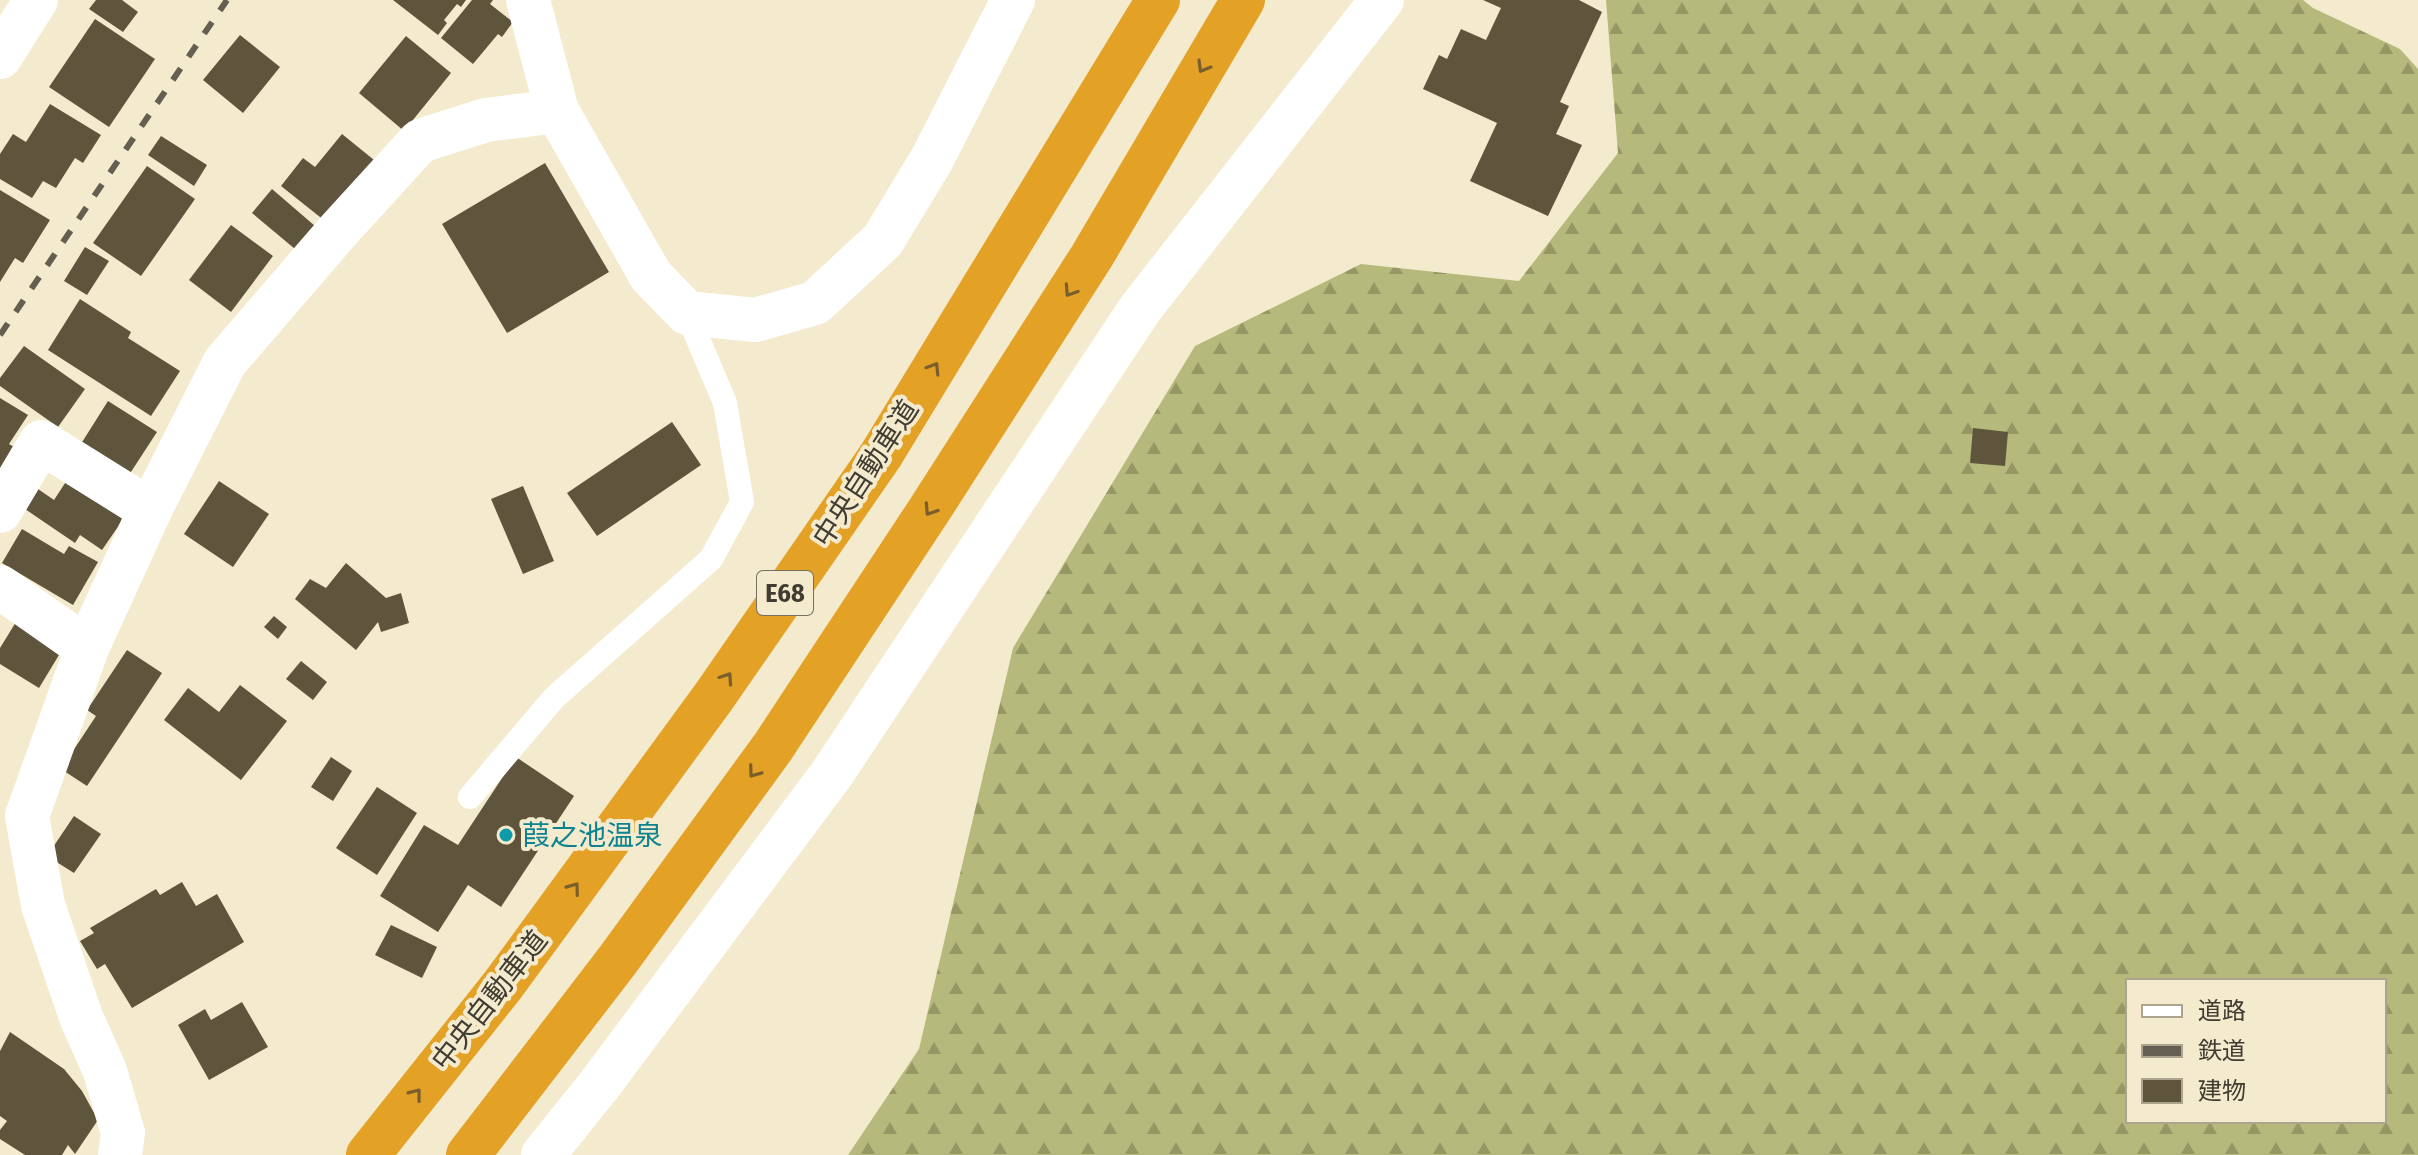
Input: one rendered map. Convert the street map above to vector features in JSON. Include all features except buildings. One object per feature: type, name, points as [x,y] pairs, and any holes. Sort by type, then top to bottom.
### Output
[{"type":"highway","name":"中央自動車道","points":[[368,1155],[531,947],[715,695],[863,480],[1158,0]]},
{"type":"highway","name":"E68","points":[[468,1155],[617,961],[773,747],[1092,256],[1243,0]]},
{"type":"street","points":[[0,57],[36,0]]},
{"type":"street","points":[[528,0],[557,111],[651,276],[687,313],[755,320],[815,303],[883,240],[932,159],[1013,0]]},
{"type":"street","points":[[543,1155],[600,1084],[831,775],[1140,309],[1382,0]]},
{"type":"street","points":[[120,1155],[123,1133],[105,1071],[81,1017],[43,905],[27,816],[87,648],[150,510],[225,362],[420,141],[486,120],[557,111]]},
{"type":"street","points":[[0,511],[41,442],[150,510]]},
{"type":"street","points":[[0,587],[87,648]]},
{"type":"lane","points":[[470,797],[554,698],[711,559],[742,502],[725,403],[687,313]]},
{"type":"green space","points":[[1606,0],[2303,0],[2313,8],[2400,49],[2418,69],[2418,1155],[848,1155],[919,1049],[1013,648],[1195,346],[1361,264],[1519,281],[1618,153]]},
{"type":"railway","points":[[0,335],[227,0]]},
{"type":"place","name":"葭之池温泉","points":[[506,835]]}]
